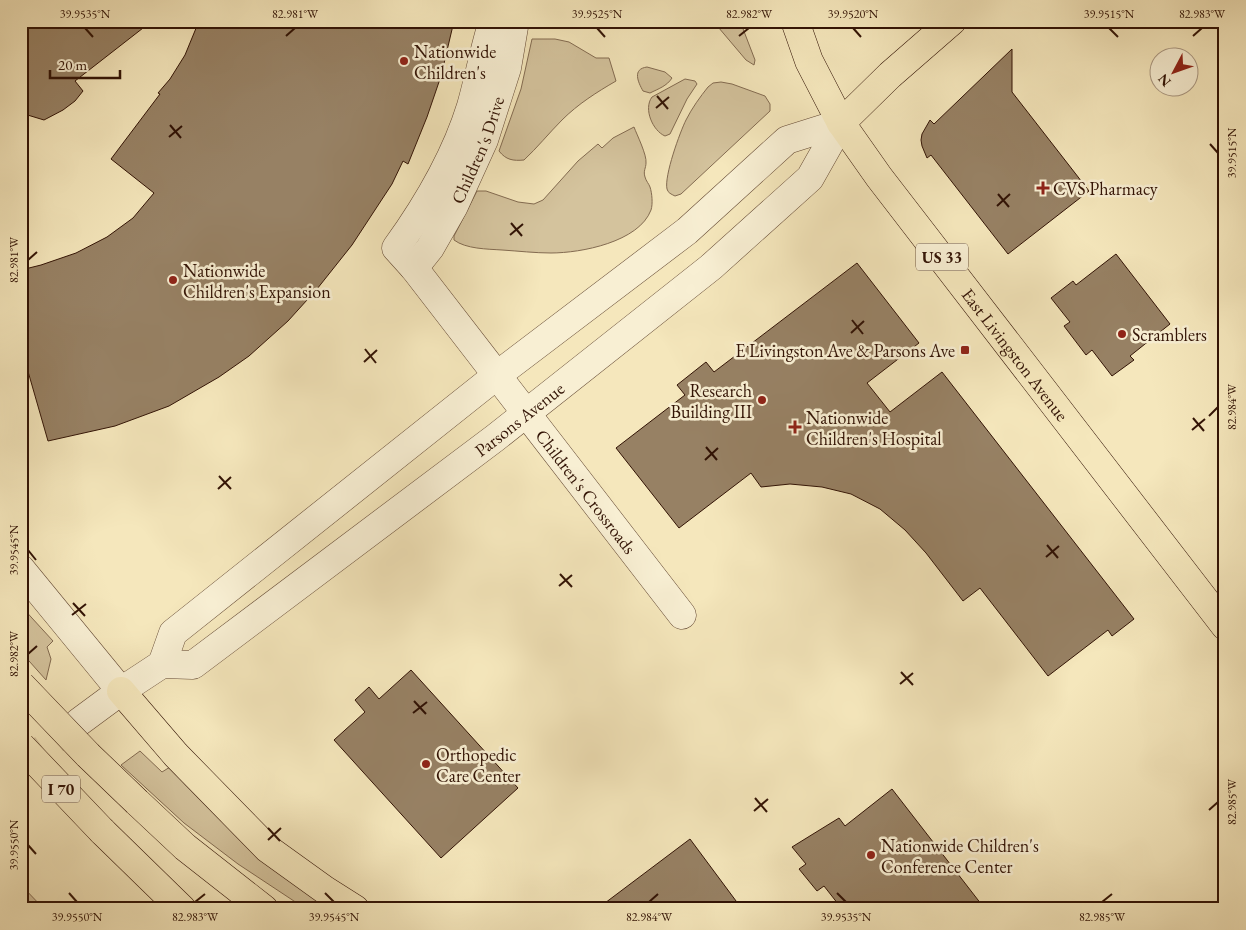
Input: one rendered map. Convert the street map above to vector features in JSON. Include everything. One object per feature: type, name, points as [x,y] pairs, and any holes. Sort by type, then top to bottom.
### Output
[{"type":"main road","name":"East Livingston Avenue","points":[[795,21],[809,61],[841,124],[1225,626]]},
{"type":"main road","name":"Parsons Avenue","points":[[841,124],[890,75],[952,21]]},
{"type":"main road","points":[[21,686],[88,755],[185,847],[264,909]]},
{"type":"main road","points":[[121,691],[176,755],[268,849],[354,909]]},
{"type":"main road","name":"I 70","points":[[21,746],[102,831],[182,909]]},
{"type":"street","name":"Children's Drive","points":[[396,248],[420,216],[447,167],[470,108],[493,21]]},
{"type":"street","name":"Children's Drive","points":[[414,268],[430,248],[454,206],[484,140],[506,68],[515,21]]},
{"type":"street","name":"Parsons Avenue","points":[[841,124],[810,178],[711,266],[525,414],[193,665],[162,664],[173,633],[496,376],[687,231],[787,140],[841,124]]},
{"type":"street","name":"Children's Crossroads","points":[[396,248],[414,268],[682,615]]},
{"type":"street","points":[[21,569],[121,691]]},
{"type":"street","points":[[79,722],[162,664]]},
{"type":"shaded area","points":[[713,21],[740,21],[755,60],[754,65],[746,60]]},
{"type":"shaded area","points":[[532,39],[555,39],[569,42],[596,58],[609,58],[616,81],[568,114],[524,160],[513,160],[507,158],[499,151],[521,89]]},
{"type":"shaded area","points":[[647,67],[665,72],[672,78],[665,85],[650,93],[643,91],[638,80],[638,73],[642,68]]},
{"type":"shaded area","points":[[685,79],[695,81],[697,84],[687,99],[670,134],[665,136],[653,125],[649,113],[649,102],[652,97]]},
{"type":"shaded area","points":[[721,82],[765,96],[770,104],[770,111],[681,194],[675,196],[668,192],[667,189],[668,174],[683,126],[693,107],[708,87],[713,83]]},
{"type":"shaded area","points":[[634,127],[645,155],[644,175],[652,195],[651,210],[635,230],[608,244],[578,251],[551,253],[483,249],[464,245],[454,240],[454,236],[477,191],[486,191],[518,202],[534,204],[543,200],[578,161],[598,144],[602,148],[613,138]]},
{"type":"shaded area","points":[[21,606],[53,641],[47,647],[51,659],[46,680],[21,652]]},
{"type":"shaded area","points":[[140,751],[162,772],[170,767],[330,909],[306,909],[238,864],[184,823],[121,765]]},
{"type":"shaded area","points":[[21,885],[44,909],[21,909]]},
{"type":"building","points":[[21,21],[152,21],[75,81],[83,91],[75,101],[63,110],[44,120],[21,113]]},
{"type":"building","name":"Nationwide Children's Expansion","points":[[199,21],[454,21],[441,76],[408,164],[403,161],[392,184],[352,245],[317,289],[288,321],[249,356],[219,377],[169,406],[115,426],[48,441],[21,347],[21,270],[76,253],[107,237],[133,218],[154,193],[111,159],[170,79],[185,55]]},
{"type":"building","name":"CVS Pharmacy","points":[[1012,49],[1012,92],[1089,191],[1008,254],[931,155],[927,158],[921,140],[922,134],[930,120],[934,124]]},
{"type":"building","points":[[1116,254],[1170,324],[1130,356],[1134,360],[1112,376],[1092,350],[1086,355],[1064,326],[1070,322],[1051,298],[1073,281],[1076,285]]},
{"type":"building","points":[[857,263],[919,343],[867,383],[890,412],[942,372],[1134,619],[1112,636],[1108,630],[1048,676],[980,588],[963,601],[926,553],[905,530],[880,509],[851,494],[822,487],[790,484],[761,487],[751,473],[679,528],[616,448],[685,395],[677,385],[706,362],[714,372]]},
{"type":"building","name":"Orthopedic Care Center","points":[[411,670],[518,788],[441,858],[334,740],[365,712],[355,700],[369,687],[379,699]]},
{"type":"building","name":"Nationwide Children's Conference Center","points":[[892,789],[985,909],[842,909],[824,886],[817,891],[799,869],[806,864],[792,847],[839,818],[845,826]]},
{"type":"building","points":[[690,839],[742,909],[597,909]]},
{"type":"tunnel","points":[[21,765],[79,722]]},
{"type":"place","name":"Nationwide Children's","points":[[404,61]]},
{"type":"place","name":"CVS Pharmacy","points":[[1043,188]]},
{"type":"place","name":"Nationwide Children's Expansion","points":[[173,280]]},
{"type":"place","name":"Scramblers","points":[[1122,334]]},
{"type":"place","name":"E Livingston Ave & Parsons Ave","points":[[965,350]]},
{"type":"place","name":"Research Building III","points":[[762,400]]},
{"type":"place","name":"Nationwide Children's Hospital","points":[[795,427]]},
{"type":"place","name":"Orthopedic Care Center","points":[[426,764]]},
{"type":"place","name":"Nationwide Children's Conference Center","points":[[871,855]]}]
